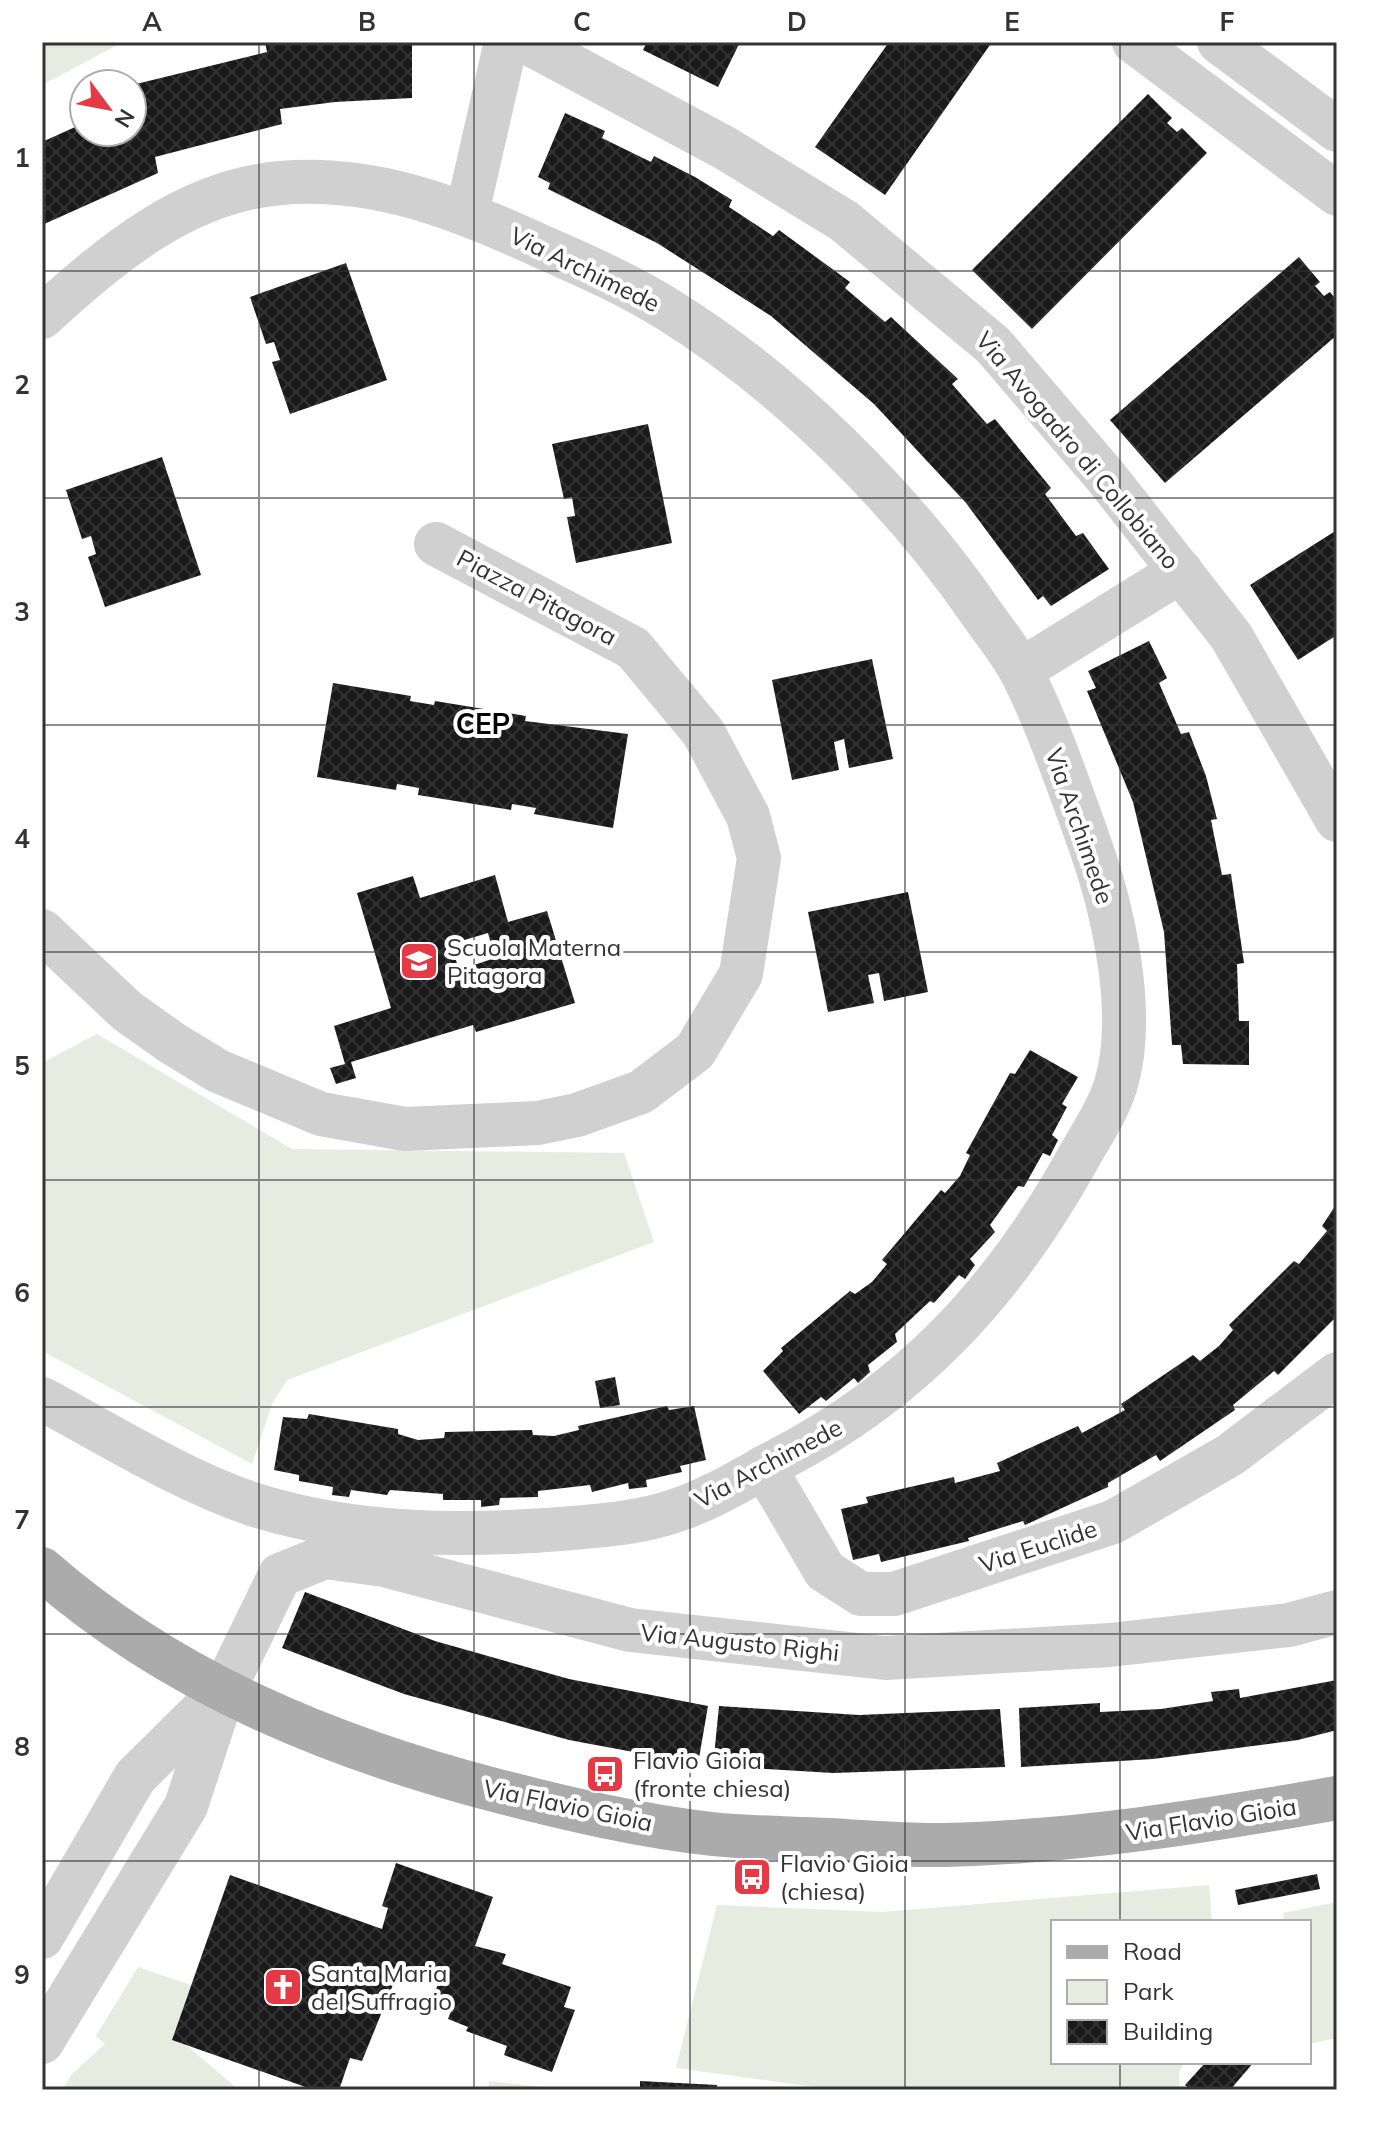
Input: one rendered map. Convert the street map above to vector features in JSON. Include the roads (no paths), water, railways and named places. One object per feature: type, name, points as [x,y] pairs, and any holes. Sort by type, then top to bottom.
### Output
[{"type":"main road","name":"Via Flavio Gioia","points":[[42,1569],[72,1595],[155,1652],[301,1729],[378,1758],[577,1811],[713,1834],[940,1845],[1069,1839],[1186,1825],[1337,1798]]},
{"type":"street","points":[[467,213],[506,42]]},
{"type":"street","name":"Via Avogadro di Collobiano","points":[[527,42],[725,148],[844,221],[919,280],[993,345],[1181,571],[1231,636],[1337,820]]},
{"type":"street","points":[[1134,42],[1337,194]]},
{"type":"street","points":[[1219,42],[1337,130]]},
{"type":"street","name":"Via Archimede","points":[[42,317],[93,271],[157,225],[205,201],[280,183],[400,191],[467,213],[596,271],[667,309],[733,356],[845,449],[944,559],[1021,670],[1079,814],[1113,926],[1125,1008],[1116,1084],[1040,1226],[986,1299],[916,1370],[832,1432],[676,1511],[609,1525],[521,1532],[358,1528],[276,1510],[203,1485],[42,1399]]},
{"type":"street","name":"Piazza Pitagora","points":[[42,931],[127,1011],[218,1071],[308,1109],[405,1129],[538,1123],[577,1115],[641,1092],[695,1051],[741,974],[759,858],[748,816],[703,732],[633,648],[436,544]]},
{"type":"street","points":[[1021,670],[1181,571]]},
{"type":"street","name":"Via Euclide","points":[[764,1467],[825,1571],[861,1594],[894,1594],[1113,1522],[1230,1455],[1337,1374]]},
{"type":"street","name":"Via Augusto Righi","points":[[224,1690],[280,1575],[325,1557],[384,1565],[630,1630],[885,1658],[1110,1645],[1289,1625],[1337,1612]]},
{"type":"street","points":[[42,1937],[135,1777],[224,1690]]},
{"type":"street","points":[[47,2020],[186,1806],[224,1690]]},
{"type":"place","name":"Scuola Materna Pitagora","points":[[419,961]]},
{"type":"place","name":"Flavio Gioia (fronte chiesa)","points":[[605,1774]]},
{"type":"place","name":"Flavio Gioia (chiesa)","points":[[752,1877]]},
{"type":"place","name":"Santa Maria del Suffragio","points":[[283,1987]]},
{"type":"district","name":"CEP","points":[[483,723]]}]
